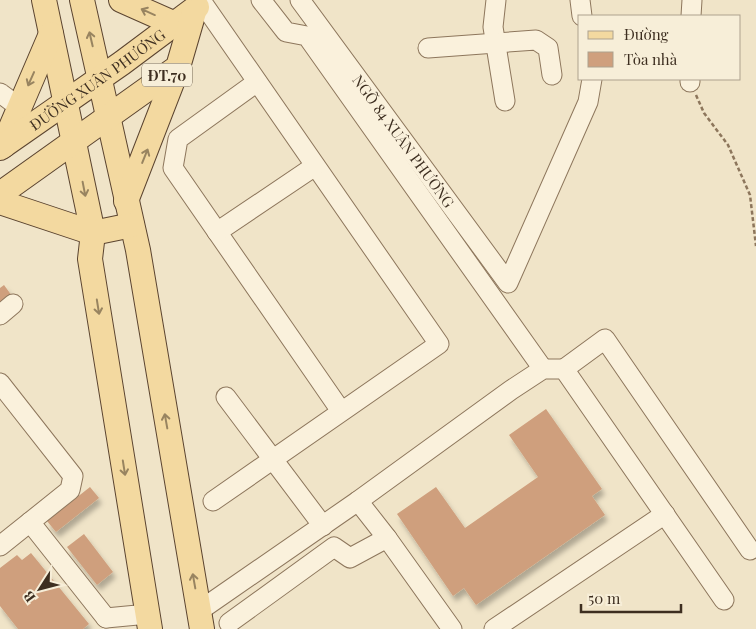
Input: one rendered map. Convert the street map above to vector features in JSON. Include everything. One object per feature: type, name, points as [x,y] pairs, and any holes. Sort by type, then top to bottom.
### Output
[{"type":"main road","points":[[44,0],[93,233],[90,260],[149,621]]},
{"type":"main road","points":[[82,0],[132,225],[200,620]]},
{"type":"main road","points":[[121,0],[193,9]]},
{"type":"main road","name":"ĐƯỜNG XUÂN PHƯƠNG","points":[[2,147],[193,9]]},
{"type":"main road","name":"ĐƯỜNG XUÂN PHƯƠNG","points":[[126,201],[178,67],[193,9]]},
{"type":"main road","points":[[2,147],[51,34]]},
{"type":"main road","name":"ĐT.70","points":[[0,194],[178,67]]},
{"type":"main road","points":[[0,202],[93,233],[132,225]]},
{"type":"street","points":[[261,0],[286,32],[307,36],[424,185],[543,369]]},
{"type":"street","name":"NGÕ 84 XUÂN PHƯƠNG","points":[[300,0],[424,185],[508,283],[588,102],[592,80]]},
{"type":"street","points":[[496,0],[493,27],[505,101]]},
{"type":"street","points":[[580,0],[582,15]]},
{"type":"street","points":[[193,9],[257,82],[439,344],[213,501]]},
{"type":"street","points":[[428,48],[536,40],[548,48],[552,75]]},
{"type":"street","points":[[257,82],[178,139],[172,168],[341,411]]},
{"type":"street","points":[[0,93],[19,107]]},
{"type":"street","points":[[217,232],[315,166]]},
{"type":"street","points":[[200,620],[323,526],[543,369],[564,368],[605,340],[750,550]]},
{"type":"street","points":[[564,368],[724,600]]},
{"type":"street","points":[[0,383],[73,476],[70,490],[0,546]]},
{"type":"street","points":[[226,397],[323,526]]},
{"type":"street","points":[[358,501],[452,629]]},
{"type":"street","points":[[494,629],[665,514]]},
{"type":"street","points":[[30,522],[104,624],[149,621]]},
{"type":"street","points":[[229,623],[334,547],[350,558],[387,538]]},
{"type":"path","points":[[690,80],[704,113],[728,145],[750,195],[756,246]]},
{"type":"building","points":[[4,285],[12,296],[0,306],[0,288]]},
{"type":"building","points":[[546,409],[602,489],[592,496],[605,515],[476,605],[464,588],[453,596],[397,514],[436,487],[465,528],[538,477],[509,435]]},
{"type":"building","points":[[90,487],[99,498],[56,532],[47,521]]},
{"type":"building","points":[[84,534],[113,572],[97,585],[67,547]]},
{"type":"building","points":[[31,553],[89,624],[83,629],[18,629],[0,606],[0,568],[17,555],[22,560]]}]
